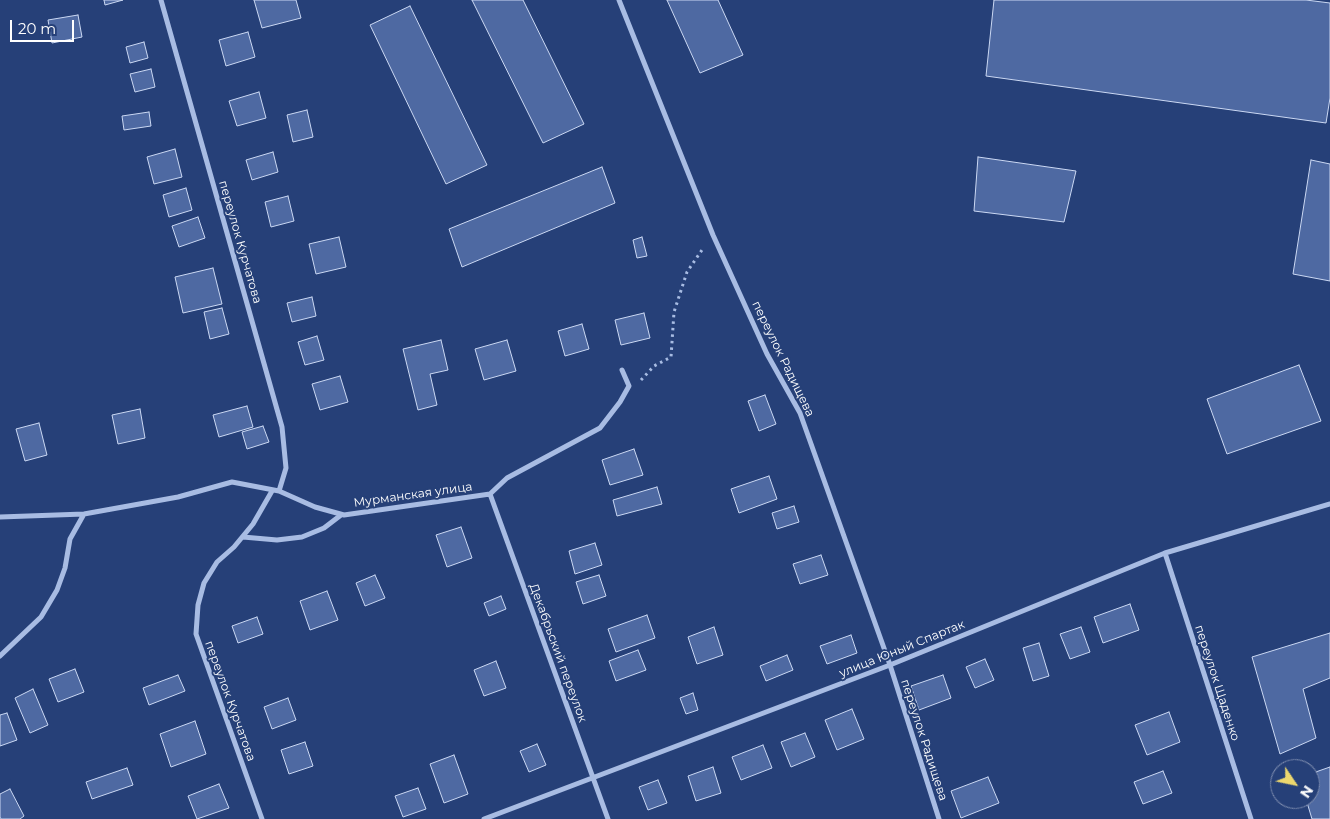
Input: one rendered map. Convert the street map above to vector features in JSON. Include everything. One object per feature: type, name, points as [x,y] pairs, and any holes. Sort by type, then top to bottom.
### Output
[{"type":"street","name":"переулок Курчатова","points":[[161,0],[282,427],[286,468],[279,491]]},
{"type":"street","name":"переулок Радищева","points":[[619,0],[713,235],[767,354],[800,413],[890,665],[939,819]]},
{"type":"street","name":"Мурманская улица","points":[[0,518],[84,514],[178,497],[232,482],[279,491],[315,507],[341,514],[490,494],[507,478],[600,428],[620,402],[629,386],[622,370]]},
{"type":"street","name":"переулок Курчатова","points":[[262,819],[196,634],[198,605],[204,582],[217,562],[244,536],[262,512],[272,490]]},
{"type":"street","name":"Декабрьский переулок","points":[[490,494],[608,819]]},
{"type":"street","name":"улица Юный Спартак","points":[[484,819],[594,779],[890,665],[1165,553],[1330,504]]},
{"type":"street","points":[[0,656],[41,617],[57,590],[65,568],[70,539],[84,514]]},
{"type":"street","points":[[244,536],[277,540],[302,537],[324,528],[341,514]]},
{"type":"street","name":"переулок Щаденко","points":[[1165,553],[1251,819]]},
{"type":"path","points":[[640,380],[654,366],[671,358],[674,312],[687,272],[713,235]]},
{"type":"building","points":[[104,0],[123,0],[105,5]]},
{"type":"building","points":[[254,0],[296,0],[301,18],[262,28]]},
{"type":"building","points":[[472,0],[523,0],[584,124],[543,143]]},
{"type":"building","points":[[667,0],[718,0],[743,55],[700,73]]},
{"type":"building","points":[[994,0],[1306,0],[1330,3],[1330,98],[1326,123],[986,76]]},
{"type":"building","points":[[410,6],[487,165],[446,184],[370,25]]},
{"type":"building","points":[[78,15],[82,37],[52,43],[48,20]]},
{"type":"building","points":[[248,32],[255,57],[226,66],[219,40]]},
{"type":"building","points":[[144,42],[148,58],[130,63],[126,47]]},
{"type":"building","points":[[151,69],[155,87],[135,92],[130,74]]},
{"type":"building","points":[[259,92],[266,118],[237,126],[229,101]]},
{"type":"building","points":[[307,110],[313,137],[293,142],[287,115]]},
{"type":"building","points":[[149,112],[151,126],[124,130],[122,116]]},
{"type":"building","points":[[175,149],[182,177],[154,184],[147,157]]},
{"type":"building","points":[[273,152],[278,172],[252,180],[246,160]]},
{"type":"building","points":[[978,157],[1076,171],[1064,222],[974,211]]},
{"type":"building","points":[[1311,160],[1330,164],[1330,281],[1293,274]]},
{"type":"building","points":[[602,167],[615,203],[462,267],[449,229]]},
{"type":"building","points":[[186,188],[192,210],[169,217],[163,195]]},
{"type":"building","points":[[288,196],[294,221],[271,227],[265,202]]},
{"type":"building","points":[[198,217],[205,238],[179,247],[172,226]]},
{"type":"building","points":[[339,237],[346,267],[316,274],[309,244]]},
{"type":"building","points":[[642,237],[647,256],[637,258],[633,240]]},
{"type":"building","points":[[213,268],[222,304],[183,313],[175,277]]},
{"type":"building","points":[[312,297],[316,316],[292,322],[287,303]]},
{"type":"building","points":[[222,308],[229,334],[210,339],[204,312]]},
{"type":"building","points":[[644,313],[650,338],[621,345],[615,320]]},
{"type":"building","points":[[582,324],[589,349],[565,356],[558,331]]},
{"type":"building","points":[[317,336],[324,360],[305,365],[298,342]]},
{"type":"building","points":[[441,340],[448,370],[430,374],[437,405],[418,410],[403,349]]},
{"type":"building","points":[[507,340],[516,371],[484,380],[475,349]]},
{"type":"building","points":[[1299,365],[1321,421],[1227,454],[1207,399]]},
{"type":"building","points":[[340,376],[348,402],[320,410],[312,384]]},
{"type":"building","points":[[765,395],[776,424],[759,431],[748,401]]},
{"type":"building","points":[[247,406],[253,427],[219,437],[213,415]]},
{"type":"building","points":[[140,409],[145,438],[118,444],[112,415]]},
{"type":"building","points":[[39,423],[47,455],[25,461],[16,429]]},
{"type":"building","points":[[263,426],[269,442],[247,449],[242,432]]},
{"type":"building","points":[[634,449],[643,475],[610,485],[602,460]]},
{"type":"building","points":[[769,476],[777,499],[739,513],[731,489]]},
{"type":"building","points":[[657,487],[662,504],[617,516],[613,500]]},
{"type":"building","points":[[794,506],[799,522],[777,529],[772,513]]},
{"type":"building","points":[[461,527],[472,558],[447,567],[436,535]]},
{"type":"building","points":[[595,543],[602,565],[575,574],[569,551]]},
{"type":"building","points":[[821,555],[828,575],[800,584],[793,564]]},
{"type":"building","points":[[375,575],[385,598],[365,606],[356,583]]},
{"type":"building","points":[[599,575],[606,596],[583,604],[576,582]]},
{"type":"building","points":[[327,591],[338,620],[310,630],[300,601]]},
{"type":"building","points":[[501,596],[506,609],[489,616],[484,603]]},
{"type":"building","points":[[1130,604],[1139,630],[1103,643],[1094,617]]},
{"type":"building","points":[[647,615],[655,638],[616,652],[608,629]]},
{"type":"building","points":[[257,617],[263,634],[238,643],[232,626]]},
{"type":"building","points":[[714,627],[723,655],[697,664],[688,637]]},
{"type":"building","points":[[1081,627],[1090,652],[1070,659],[1060,634]]},
{"type":"building","points":[[1330,633],[1330,678],[1303,689],[1316,738],[1280,754],[1252,657]]},
{"type":"building","points":[[851,635],[857,653],[827,664],[820,646]]},
{"type":"building","points":[[1039,643],[1049,676],[1033,681],[1023,648]]},
{"type":"building","points":[[638,650],[646,670],[616,681],[609,661]]},
{"type":"building","points":[[787,655],[793,670],[766,681],[760,666]]},
{"type":"building","points":[[985,659],[994,680],[975,688],[966,667]]},
{"type":"building","points":[[496,661],[506,688],[484,696],[474,670]]},
{"type":"building","points":[[75,669],[84,692],[58,702],[49,679]]},
{"type":"building","points":[[178,675],[185,691],[149,705],[143,688]]},
{"type":"building","points":[[943,675],[951,698],[919,710],[911,686]]},
{"type":"building","points":[[33,689],[48,725],[30,733],[15,698]]},
{"type":"building","points":[[693,693],[698,710],[686,714],[680,698]]},
{"type":"building","points":[[288,698],[296,720],[272,729],[264,707]]},
{"type":"building","points":[[852,709],[864,739],[837,750],[825,720]]},
{"type":"building","points":[[1169,712],[1180,742],[1147,755],[1135,725]]},
{"type":"building","points":[[7,713],[17,740],[0,746],[0,715]]},
{"type":"building","points":[[195,721],[206,754],[171,767],[160,734]]},
{"type":"building","points":[[805,733],[815,757],[791,767],[781,742]]},
{"type":"building","points":[[305,742],[313,766],[289,774],[281,750]]},
{"type":"building","points":[[537,744],[546,765],[529,772],[520,751]]},
{"type":"building","points":[[763,745],[772,768],[741,780],[732,757]]},
{"type":"building","points":[[454,755],[468,794],[444,803],[430,764]]},
{"type":"building","points":[[713,767],[721,793],[696,801],[688,776]]},
{"type":"building","points":[[1330,767],[1330,819],[1312,819],[1309,809],[1320,809],[1320,770]]},
{"type":"building","points":[[127,768],[133,785],[92,799],[86,782]]},
{"type":"building","points":[[1163,771],[1172,793],[1143,804],[1134,782]]},
{"type":"building","points":[[988,777],[999,803],[961,818],[951,791]]},
{"type":"building","points":[[658,780],[667,803],[648,810],[639,787]]},
{"type":"building","points":[[219,784],[229,808],[197,819],[188,796]]},
{"type":"building","points":[[418,788],[426,809],[403,817],[395,796]]},
{"type":"building","points":[[10,789],[24,816],[20,819],[1,819],[0,817],[0,794]]}]
